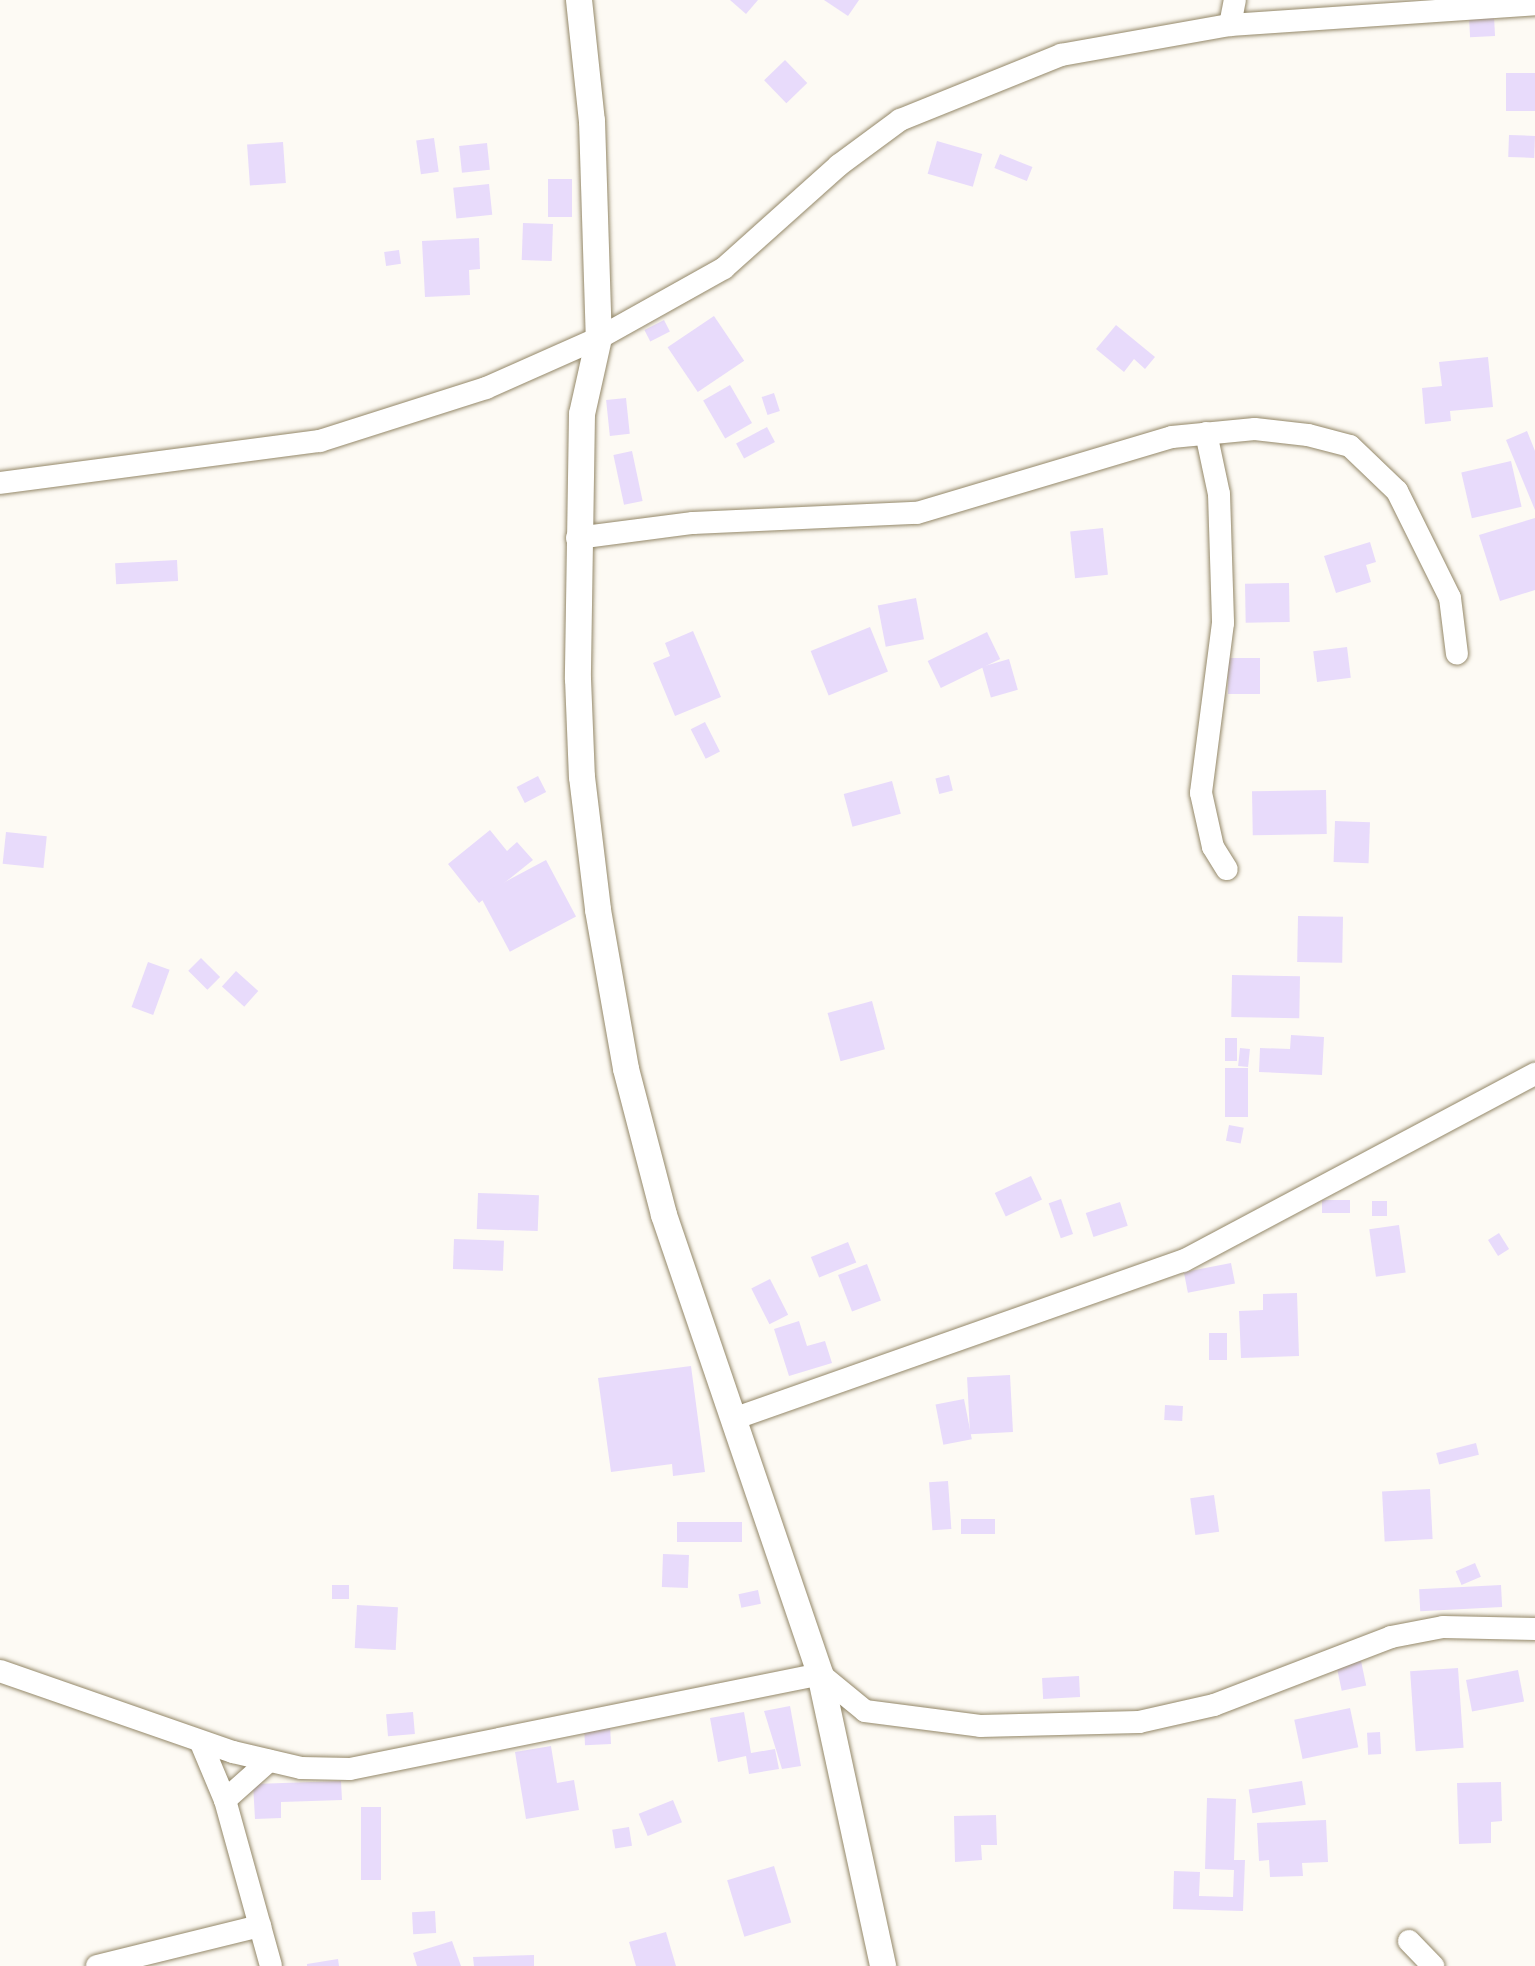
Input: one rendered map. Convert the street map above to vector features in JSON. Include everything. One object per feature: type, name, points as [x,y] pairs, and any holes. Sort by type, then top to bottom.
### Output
[{"type":"street","points":[[579,0],[592,121],[599,338],[582,414],[577,538],[582,777],[624,1055],[664,1215],[736,1418],[820,1674],[883,1966]]},
{"type":"street","points":[[1230,25],[1235,0]]},
{"type":"street","points":[[0,483],[320,441],[416,414],[599,338],[724,268],[900,120],[1061,55],[1230,25],[1535,4]]},
{"type":"street","points":[[577,538],[693,523],[917,513],[1075,464],[1206,433],[1308,435],[1350,446],[1374,463],[1421,530],[1440,574],[1457,654]]},
{"type":"street","points":[[1206,433],[1219,494],[1223,623],[1201,793],[1213,847],[1227,869]]},
{"type":"street","points":[[736,1418],[1183,1261],[1535,1074]]},
{"type":"street","points":[[820,1674],[865,1711],[980,1726],[1139,1722],[1214,1705],[1391,1637],[1443,1627],[1535,1629]]},
{"type":"street","points":[[0,1671],[201,1743],[269,1761],[350,1769],[399,1762],[820,1674]]},
{"type":"street","points":[[201,1743],[225,1800],[271,1966]]},
{"type":"street","points":[[225,1800],[269,1761]]},
{"type":"street","points":[[97,1966],[260,1926]]},
{"type":"street","points":[[1409,1941],[1433,1966]]},
{"type":"building","points":[[730,0],[758,0],[746,14]]},
{"type":"building","points":[[824,0],[859,0],[848,16]]},
{"type":"building","points":[[1494,16],[1495,36],[1470,37],[1469,17]]},
{"type":"building","points":[[785,60],[807,83],[786,103],[764,80]]},
{"type":"building","points":[[1506,73],[1535,73],[1535,111],[1506,111]]},
{"type":"building","points":[[1509,135],[1535,136],[1534,158],[1508,157]]},
{"type":"building","points":[[434,138],[439,172],[421,174],[416,141]]},
{"type":"building","points":[[937,141],[982,154],[973,187],[928,174]]},
{"type":"building","points":[[283,142],[286,183],[250,185],[247,145]]},
{"type":"building","points":[[487,143],[490,170],[462,173],[459,146]]},
{"type":"building","points":[[1000,154],[1032,167],[1027,181],[994,168]]},
{"type":"building","points":[[548,179],[572,179],[572,217],[548,217]]},
{"type":"building","points":[[489,184],[492,215],[456,219],[453,188]]},
{"type":"building","points":[[523,223],[553,224],[552,261],[522,260]]},
{"type":"building","points":[[479,238],[480,269],[469,270],[470,295],[425,297],[422,241]]},
{"type":"building","points":[[399,250],[401,264],[386,266],[384,252]]},
{"type":"building","points":[[714,316],[744,361],[698,392],[668,347]]},
{"type":"building","points":[[664,320],[670,332],[650,342],[644,330]]},
{"type":"building","points":[[1116,325],[1155,357],[1145,369],[1134,359],[1124,372],[1096,349]]},
{"type":"building","points":[[1488,357],[1493,407],[1450,411],[1451,421],[1425,424],[1422,388],[1442,386],[1439,362]]},
{"type":"building","points":[[730,385],[752,423],[725,439],[703,401]]},
{"type":"building","points":[[774,393],[780,411],[768,415],[762,397]]},
{"type":"building","points":[[626,398],[630,434],[610,436],[606,400]]},
{"type":"building","points":[[767,427],[775,442],[744,458],[736,443]]},
{"type":"building","points":[[1527,431],[1535,451],[1535,510],[1506,440]]},
{"type":"building","points":[[632,451],[643,501],[624,505],[613,455]]},
{"type":"building","points":[[1511,461],[1522,507],[1472,518],[1461,472]]},
{"type":"building","points":[[1535,518],[1535,590],[1500,601],[1479,535]]},
{"type":"building","points":[[1103,528],[1108,575],[1075,578],[1070,531]]},
{"type":"building","points":[[1370,542],[1376,562],[1366,565],[1371,582],[1336,593],[1324,556]]},
{"type":"building","points":[[177,560],[178,581],[116,584],[115,563]]},
{"type":"building","points":[[1289,583],[1290,622],[1246,623],[1245,584]]},
{"type":"building","points":[[916,598],[924,639],[886,647],[878,605]]},
{"type":"building","points":[[870,627],[888,672],[829,695],[811,651]]},
{"type":"building","points":[[693,631],[721,697],[675,716],[653,663],[670,656],[665,643]]},
{"type":"building","points":[[987,632],[1000,659],[941,688],[928,661]]},
{"type":"building","points":[[1347,647],[1351,678],[1317,682],[1313,651]]},
{"type":"building","points":[[1228,658],[1260,658],[1260,694],[1228,694]]},
{"type":"building","points":[[1009,659],[1018,690],[991,697],[982,667]]},
{"type":"building","points":[[705,722],[720,751],[706,759],[691,729]]},
{"type":"building","points":[[949,775],[953,791],[939,794],[935,778]]},
{"type":"building","points":[[538,776],[546,792],[525,803],[517,787]]},
{"type":"building","points":[[892,781],[901,814],[853,827],[844,794]]},
{"type":"building","points":[[1326,790],[1327,834],[1253,835],[1252,791]]},
{"type":"building","points":[[1335,821],[1370,822],[1369,863],[1334,862]]},
{"type":"building","points":[[490,830],[507,851],[517,842],[533,860],[479,903],[448,864]]},
{"type":"building","points":[[6,832],[47,836],[43,868],[3,864]]},
{"type":"building","points":[[546,860],[576,917],[510,952],[480,895]]},
{"type":"building","points":[[1298,916],[1343,917],[1342,963],[1297,962]]},
{"type":"building","points":[[201,958],[220,977],[207,990],[188,971]]},
{"type":"building","points":[[148,962],[170,970],[153,1015],[132,1007]]},
{"type":"building","points":[[236,971],[258,991],[244,1007],[222,987]]},
{"type":"building","points":[[1232,975],[1300,976],[1299,1018],[1231,1017]]},
{"type":"building","points":[[872,1001],[885,1049],[841,1061],[828,1013]]},
{"type":"building","points":[[1291,1035],[1324,1037],[1322,1075],[1259,1072],[1260,1048],[1290,1049]]},
{"type":"building","points":[[1225,1038],[1237,1038],[1237,1061],[1225,1061]]},
{"type":"building","points":[[1240,1048],[1250,1049],[1248,1067],[1238,1066]]},
{"type":"building","points":[[1225,1068],[1248,1068],[1248,1117],[1225,1117]]},
{"type":"building","points":[[1229,1125],[1244,1128],[1241,1144],[1226,1141]]},
{"type":"building","points":[[1031,1176],[1042,1200],[1006,1216],[995,1193]]},
{"type":"building","points":[[478,1193],[539,1195],[538,1231],[477,1229]]},
{"type":"building","points":[[1061,1199],[1073,1234],[1061,1238],[1049,1203]]},
{"type":"building","points":[[1322,1200],[1350,1200],[1350,1213],[1322,1213]]},
{"type":"building","points":[[1372,1201],[1387,1201],[1387,1216],[1372,1216]]},
{"type":"building","points":[[1120,1202],[1128,1226],[1093,1237],[1086,1213]]},
{"type":"building","points":[[1399,1225],[1406,1273],[1376,1277],[1369,1229]]},
{"type":"building","points":[[1499,1233],[1509,1249],[1498,1256],[1488,1240]]},
{"type":"building","points":[[454,1239],[504,1241],[503,1271],[453,1269]]},
{"type":"building","points":[[848,1242],[856,1262],[819,1277],[811,1257]]},
{"type":"building","points":[[1231,1263],[1235,1284],[1188,1293],[1184,1272]]},
{"type":"building","points":[[867,1264],[881,1300],[852,1312],[838,1275]]},
{"type":"building","points":[[770,1279],[788,1315],[769,1324],[751,1289]]},
{"type":"building","points":[[1297,1293],[1299,1356],[1241,1358],[1239,1311],[1263,1310],[1263,1294]]},
{"type":"building","points":[[799,1321],[807,1346],[825,1341],[832,1363],[789,1376],[774,1329]]},
{"type":"building","points":[[1209,1333],[1227,1333],[1227,1360],[1209,1360]]},
{"type":"building","points":[[691,1366],[705,1472],[673,1476],[672,1464],[611,1472],[598,1378]]},
{"type":"building","points":[[1010,1375],[1013,1432],[970,1434],[967,1377]]},
{"type":"building","points":[[964,1399],[972,1439],[943,1445],[936,1405]]},
{"type":"building","points":[[1165,1405],[1183,1406],[1182,1421],[1164,1420]]},
{"type":"building","points":[[1476,1443],[1479,1455],[1439,1465],[1436,1453]]},
{"type":"building","points":[[948,1481],[951,1529],[932,1530],[929,1482]]},
{"type":"building","points":[[1430,1489],[1433,1539],[1385,1541],[1382,1492]]},
{"type":"building","points":[[1214,1495],[1219,1532],[1195,1535],[1190,1498]]},
{"type":"building","points":[[961,1519],[995,1519],[995,1534],[961,1534]]},
{"type":"building","points":[[677,1522],[742,1522],[742,1542],[677,1542]]},
{"type":"building","points":[[663,1554],[689,1555],[688,1588],[662,1587]]},
{"type":"building","points":[[1475,1563],[1481,1577],[1462,1585],[1456,1571]]},
{"type":"building","points":[[332,1585],[349,1585],[349,1599],[332,1599]]},
{"type":"building","points":[[1501,1585],[1502,1607],[1420,1611],[1419,1589]]},
{"type":"building","points":[[758,1590],[761,1604],[741,1608],[738,1594]]},
{"type":"building","points":[[357,1605],[398,1607],[396,1650],[355,1648]]},
{"type":"building","points":[[1361,1661],[1366,1685],[1342,1691],[1337,1666]]},
{"type":"building","points":[[1458,1668],[1464,1748],[1416,1751],[1410,1671]]},
{"type":"building","points":[[1518,1670],[1524,1701],[1472,1712],[1466,1680]]},
{"type":"building","points":[[1079,1676],[1080,1697],[1043,1699],[1042,1678]]},
{"type":"building","points":[[790,1706],[801,1766],[782,1769],[764,1711]]},
{"type":"building","points":[[1350,1708],[1358,1747],[1303,1759],[1294,1720]]},
{"type":"building","points":[[413,1712],[415,1734],[388,1736],[386,1714]]},
{"type":"building","points":[[744,1712],[751,1753],[775,1749],[779,1769],[749,1774],[746,1756],[718,1762],[710,1718]]},
{"type":"building","points":[[610,1725],[611,1744],[585,1745],[584,1726]]},
{"type":"building","points":[[1380,1732],[1381,1754],[1368,1755],[1367,1733]]},
{"type":"building","points":[[551,1746],[557,1783],[574,1780],[579,1810],[526,1819],[515,1752]]},
{"type":"building","points":[[341,1781],[342,1800],[281,1802],[281,1818],[255,1819],[253,1784]]},
{"type":"building","points":[[1302,1781],[1306,1805],[1252,1813],[1249,1789]]},
{"type":"building","points":[[1501,1782],[1502,1821],[1491,1822],[1491,1843],[1459,1844],[1457,1783]]},
{"type":"building","points":[[1207,1798],[1236,1799],[1234,1860],[1245,1860],[1243,1911],[1173,1909],[1174,1871],[1200,1872],[1199,1896],[1233,1897],[1234,1870],[1205,1869]]},
{"type":"building","points":[[673,1800],[682,1822],[648,1836],[639,1814]]},
{"type":"building","points":[[361,1807],[381,1807],[381,1880],[361,1880]]},
{"type":"building","points":[[996,1815],[997,1845],[981,1845],[982,1860],[955,1862],[954,1816]]},
{"type":"building","points":[[1326,1820],[1328,1862],[1302,1863],[1303,1876],[1270,1877],[1269,1860],[1259,1861],[1257,1823]]},
{"type":"building","points":[[629,1827],[632,1846],[615,1848],[612,1830]]},
{"type":"building","points":[[774,1866],[791,1922],[744,1937],[727,1880]]},
{"type":"building","points":[[435,1911],[436,1933],[413,1934],[412,1912]]},
{"type":"building","points":[[666,1932],[676,1966],[636,1966],[629,1942]]},
{"type":"building","points":[[452,1941],[461,1966],[417,1966],[413,1953]]},
{"type":"building","points":[[534,1955],[534,1966],[474,1966],[473,1957]]},
{"type":"building","points":[[338,1959],[339,1966],[307,1966],[307,1964]]}]
